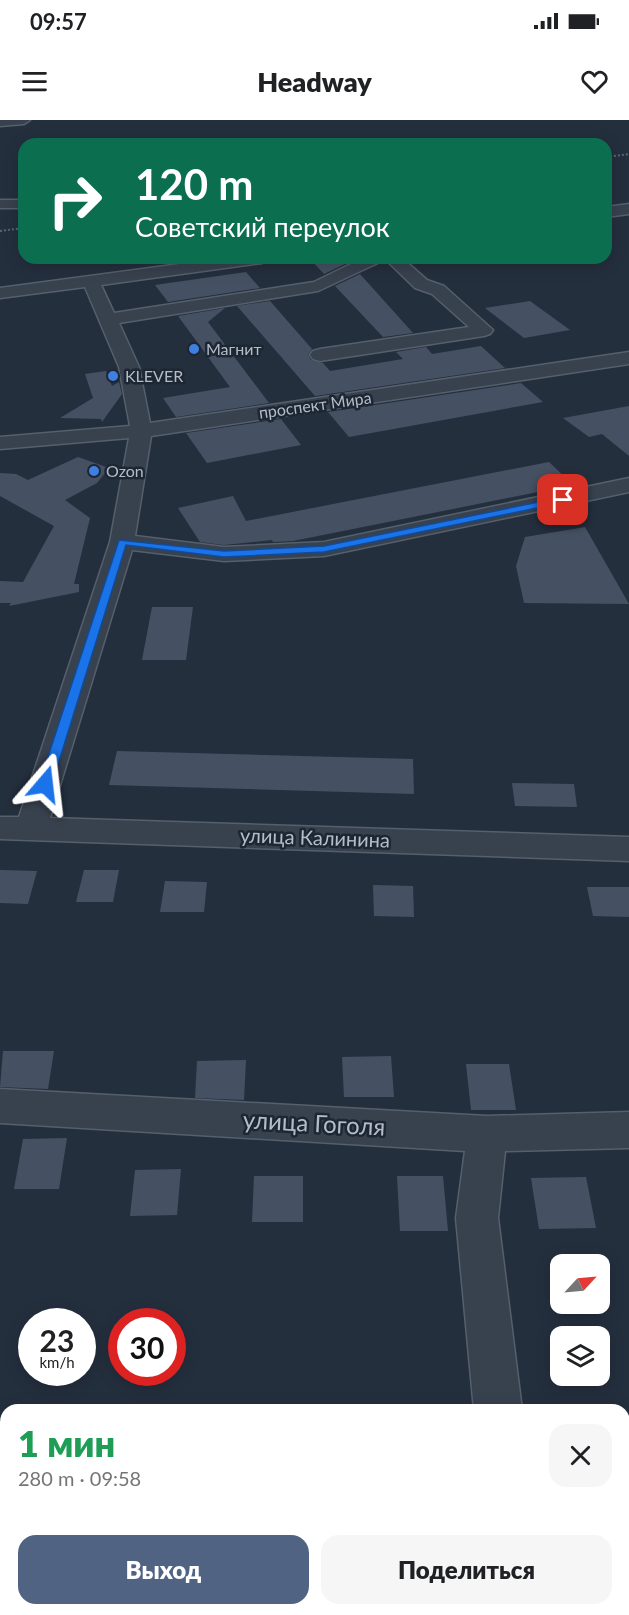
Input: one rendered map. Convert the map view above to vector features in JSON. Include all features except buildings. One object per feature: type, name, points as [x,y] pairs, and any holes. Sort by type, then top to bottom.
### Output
[{"type":"street","points":[[0,122],[24,120]]},
{"type":"street","points":[[0,204],[18,204]]},
{"type":"street","points":[[612,211],[629,209]]},
{"type":"street","points":[[0,293],[217,264]]},
{"type":"street","points":[[108,319],[318,286],[364,264]]},
{"type":"street","points":[[320,355],[484,330],[438,290],[421,284],[399,264]]},
{"type":"street","points":[[16,828],[122,542],[141,430],[129,367],[91,281]]},
{"type":"street","name":"проспект Мира","points":[[0,443],[141,430],[629,358]]},
{"type":"street","points":[[122,542],[224,554],[324,549],[629,485]]},
{"type":"street","name":"улица Калинина","points":[[16,828],[629,849]]},
{"type":"street","name":"улица Гоголя","points":[[0,1106],[487,1134],[629,1130]]},
{"type":"street","points":[[487,1134],[477,1218],[497,1404]]},
{"type":"railway","points":[[612,156],[629,154]]},
{"type":"railway","points":[[0,231],[18,229]]},
{"type":"place","name":"Магнит","points":[[194,349]]},
{"type":"place","name":"KLEVER","points":[[113,376]]},
{"type":"place","name":"Ozon","points":[[94,471]]},
{"type":"route","points":[[45,784],[122,542],[224,554],[324,549],[563,500]]}]
